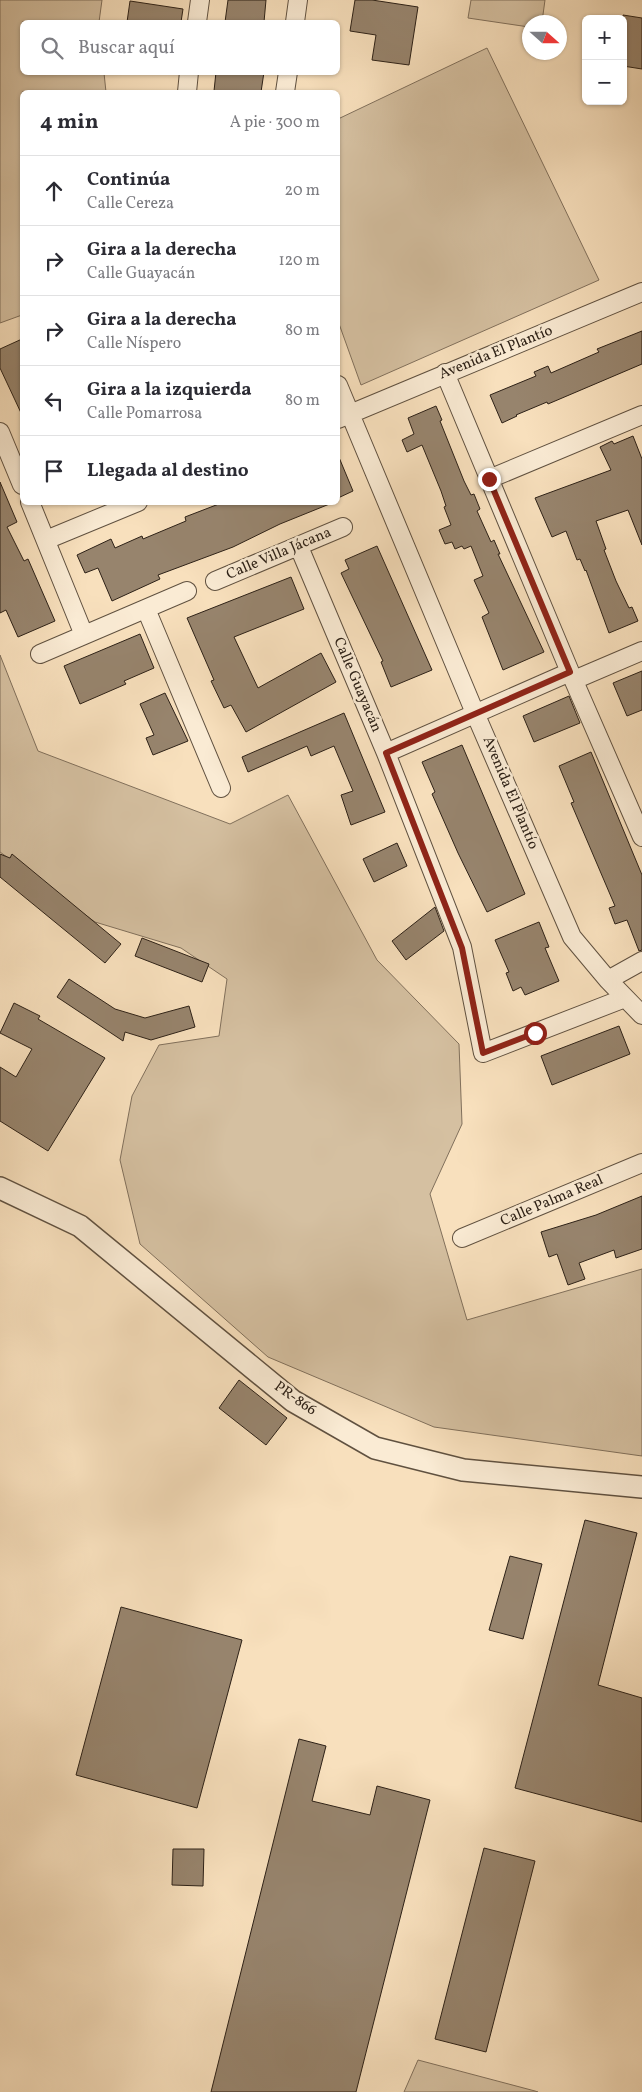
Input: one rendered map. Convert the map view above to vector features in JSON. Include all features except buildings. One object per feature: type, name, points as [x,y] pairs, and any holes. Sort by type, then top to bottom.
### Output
[{"type":"street","points":[[197,20],[200,0]]},
{"type":"street","points":[[295,20],[298,0]]},
{"type":"street","points":[[187,90],[189,75]]},
{"type":"street","points":[[285,90],[288,75]]},
{"type":"street","name":"Avenida El Plantío","points":[[343,416],[642,292]]},
{"type":"street","points":[[445,373],[572,676],[640,829]]},
{"type":"street","name":"Avenida El Plantío","points":[[340,397],[343,416],[572,937],[608,980],[642,1015]]},
{"type":"street","points":[[489,479],[642,415]]},
{"type":"street","points":[[0,432],[20,481]]},
{"type":"street","points":[[31,505],[84,635]]},
{"type":"street","points":[[46,540],[131,505]]},
{"type":"street","name":"Calle Villa Jácana","points":[[215,581],[343,527]]},
{"type":"street","name":"Calle Guayacán","points":[[299,547],[386,753],[462,948],[483,1053],[625,998]]},
{"type":"street","points":[[40,654],[187,591]]},
{"type":"street","points":[[146,609],[221,788]]},
{"type":"street","points":[[386,753],[475,713],[642,651]]},
{"type":"street","points":[[608,980],[642,961]]},
{"type":"street","name":"Calle Palma Real","points":[[462,1238],[642,1163]]},
{"type":"street","name":"PR-866","points":[[0,1188],[80,1226],[294,1401],[375,1448],[464,1470],[642,1487]]},
{"type":"shaded area","points":[[0,0],[102,0],[99,20],[20,20],[20,75],[104,75],[106,90],[20,90],[20,316],[0,323]]},
{"type":"shaded area","points":[[471,0],[545,0],[543,15],[522,15],[522,26],[468,18]]},
{"type":"shaded area","points":[[487,48],[599,280],[361,385],[340,327],[340,118]]},
{"type":"shaded area","points":[[0,655],[38,751],[230,824],[288,795],[377,960],[459,1044],[462,1124],[430,1194],[467,1320],[642,1269],[642,1456],[434,1427],[268,1357],[140,1244],[120,1160],[132,1096],[159,1045],[219,1036],[227,979],[181,948],[95,922],[0,852]]},
{"type":"shaded area","points":[[418,2060],[535,2091],[538,2092],[404,2092]]},
{"type":"route","points":[[489,479],[570,672],[386,753],[462,948],[483,1053],[535,1033]]}]
